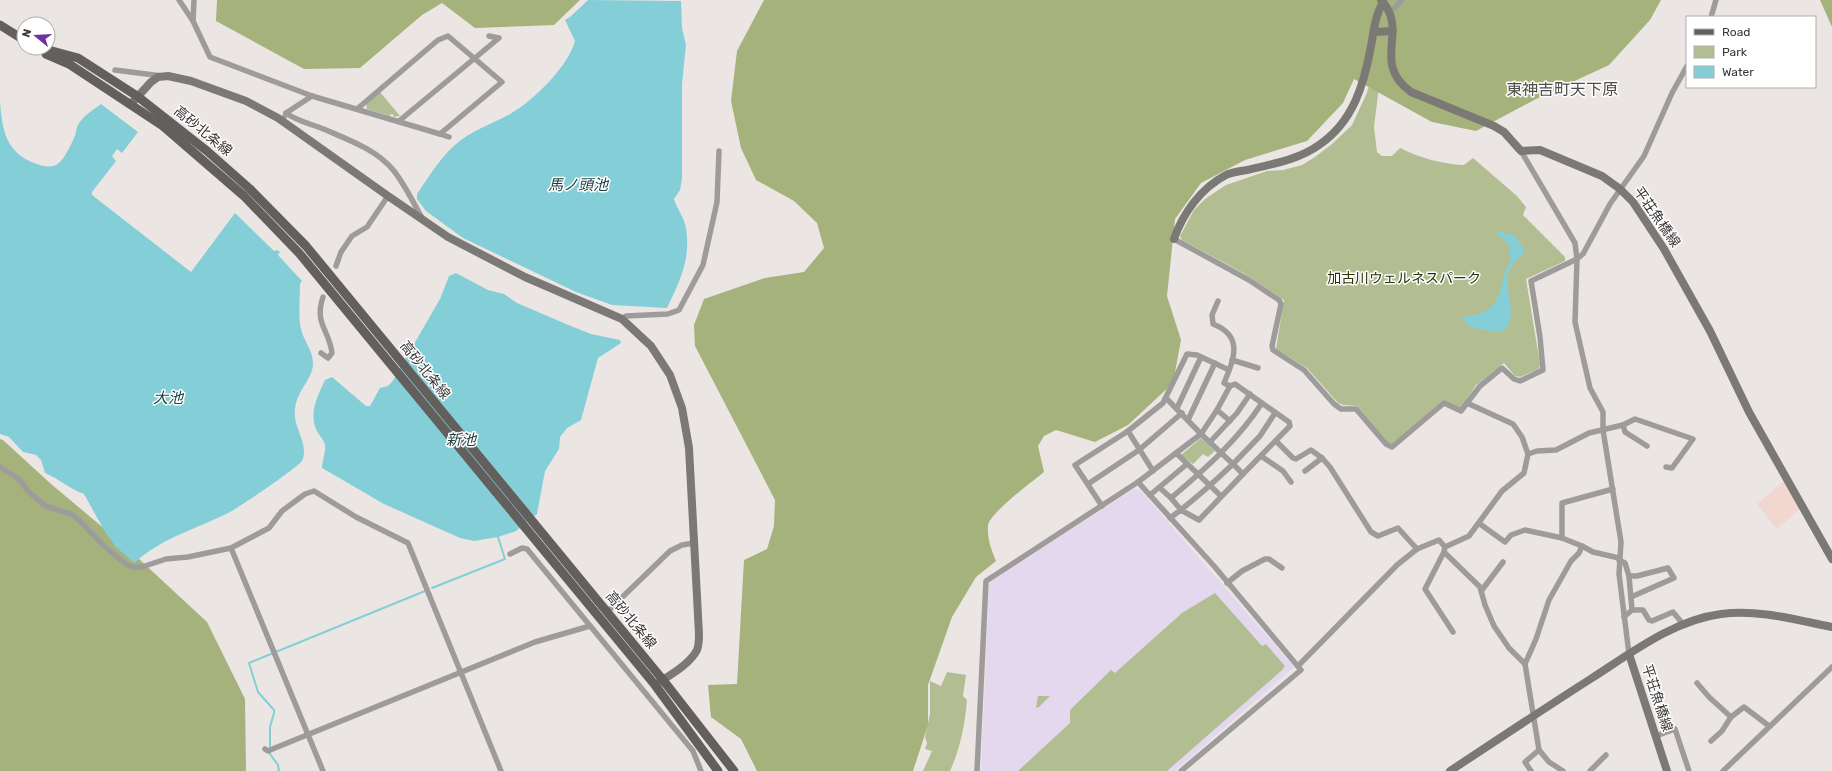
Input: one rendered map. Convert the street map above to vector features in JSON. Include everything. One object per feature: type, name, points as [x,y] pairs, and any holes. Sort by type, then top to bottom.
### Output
[{"type":"main road","points":[[0,25],[16,35]]},
{"type":"main road","name":"高砂北条線","points":[[56,52],[78,58],[137,96],[207,151],[250,189],[306,246],[392,359]]},
{"type":"main road","name":"高砂北条線","points":[[53,56],[70,64],[163,126],[244,196],[300,253],[392,359],[659,683],[734,771]]},
{"type":"main road","name":"高砂北条線","points":[[532,530],[607,612],[659,683],[718,771]]},
{"type":"street","points":[[179,0],[193,21],[210,58],[312,96],[449,137]]},
{"type":"street","points":[[193,21],[194,0]]},
{"type":"street","points":[[1390,13],[1402,0]]},
{"type":"street","points":[[1711,16],[1716,0]]},
{"type":"street","points":[[1382,1],[1390,13],[1393,31],[1390,60],[1392,72],[1402,86],[1411,92],[1494,126],[1504,132],[1521,151],[1576,243],[1577,259],[1575,322],[1590,388],[1603,412],[1602,430],[1621,542],[1619,559],[1629,654],[1533,715],[1450,771]]},
{"type":"street","points":[[1382,1],[1375,19],[1374,32],[1366,69],[1356,99],[1347,119],[1320,145],[1295,158],[1227,174],[1204,191],[1192,204],[1180,223],[1174,239],[1249,280],[1279,300],[1281,304],[1272,346],[1273,350],[1304,370],[1334,404],[1341,409],[1356,409],[1386,444],[1392,448],[1444,403],[1461,411],[1480,386],[1502,368],[1514,379],[1520,381],[1543,370],[1540,337],[1530,281],[1577,259],[1583,254],[1620,188],[1644,156],[1672,93],[1686,68]]},
{"type":"street","points":[[1374,32],[1393,31]]},
{"type":"street","points":[[357,109],[438,40],[448,36],[502,82],[440,134]]},
{"type":"street","points":[[399,121],[499,38],[489,36]]},
{"type":"street","points":[[115,70],[180,78],[228,94],[262,108],[448,237],[525,277],[622,319],[651,346],[663,361],[676,391],[686,427],[689,448],[698,645],[691,658],[659,683]]},
{"type":"street","points":[[131,104],[151,82],[162,76]]},
{"type":"street","points":[[282,122],[286,113],[312,96]]},
{"type":"street","points":[[286,113],[296,121],[323,128],[357,144],[382,159],[401,181],[423,220]]},
{"type":"street","name":"平荘魚橋線","points":[[1521,151],[1540,150],[1602,176],[1620,188],[1633,202],[1664,249],[1710,332],[1749,412],[1832,559]]},
{"type":"street","points":[[622,319],[626,316],[668,314],[679,310],[703,265],[717,202],[719,151]]},
{"type":"street","points":[[336,266],[341,252],[352,236],[367,226],[388,196]]},
{"type":"street","points":[[321,353],[328,358],[332,353],[331,344],[320,319],[319,311],[323,297]]},
{"type":"street","points":[[1160,488],[1181,510],[1199,520],[1290,426],[1289,422],[1250,394],[1234,384],[1230,386],[1224,383],[1232,360],[1234,345],[1225,329],[1213,324],[1212,315],[1218,301]]},
{"type":"street","points":[[1102,506],[1075,465],[1128,431],[1163,403],[1187,354],[1201,356],[1229,370]]},
{"type":"street","points":[[1177,408],[1201,356]]},
{"type":"street","points":[[1232,360],[1258,368]]},
{"type":"street","points":[[1188,420],[1215,363]]},
{"type":"street","points":[[977,771],[986,581],[1138,482],[1201,434],[1218,410],[1230,386]]},
{"type":"street","points":[[1210,442],[1230,420],[1250,394]]},
{"type":"street","points":[[1166,398],[1243,474]]},
{"type":"street","points":[[1171,498],[1198,475],[1248,426],[1262,403]]},
{"type":"street","points":[[1453,632],[1425,590],[1444,549],[1470,536],[1502,491],[1524,473],[1528,454],[1522,437],[1513,424],[1467,403]]},
{"type":"street","points":[[1218,410],[1230,420]]},
{"type":"street","points":[[1088,484],[1139,450],[1182,413]]},
{"type":"street","points":[[1170,518],[1210,486],[1233,464],[1260,436],[1275,413]]},
{"type":"street","points":[[1528,454],[1537,451],[1556,450],[1589,433],[1623,425],[1635,419],[1693,440],[1672,468],[1666,467]]},
{"type":"street","points":[[1623,425],[1624,432],[1647,446]]},
{"type":"street","points":[[1128,431],[1153,471]]},
{"type":"street","points":[[1276,441],[1293,458],[1296,459],[1311,450],[1322,458],[1330,467],[1371,532],[1378,536],[1400,529],[1407,540],[1417,549]]},
{"type":"street","points":[[1176,453],[1221,496]]},
{"type":"street","points":[[1261,456],[1283,471],[1291,482]]},
{"type":"street","points":[[1304,471],[1322,458]]},
{"type":"street","points":[[1150,495],[1187,464]]},
{"type":"street","points":[[0,467],[19,479],[28,491],[45,506],[71,514],[78,519],[104,546],[128,565],[133,567],[142,567],[166,559],[188,557],[231,548],[269,528],[282,511],[310,491],[318,492],[356,518],[408,543],[501,771]]},
{"type":"street","points":[[1138,482],[1301,670],[1182,771]]},
{"type":"street","points":[[1562,538],[1562,503],[1613,489]]},
{"type":"street","points":[[1480,524],[1505,542],[1511,535],[1525,530],[1562,538],[1593,552],[1619,559],[1625,563],[1630,576],[1632,610]]},
{"type":"street","points":[[1298,666],[1397,565],[1417,549],[1439,540],[1444,549],[1482,590],[1485,605],[1494,626],[1509,648],[1525,664]]},
{"type":"street","points":[[607,612],[670,551],[682,545],[694,543]]},
{"type":"street","points":[[1563,771],[1549,762],[1539,750],[1525,664],[1536,640],[1549,600],[1570,561],[1579,553],[1582,546]]},
{"type":"street","points":[[231,548],[323,771]]},
{"type":"street","points":[[510,554],[522,548],[527,549],[693,751],[701,771]]},
{"type":"street","points":[[1227,583],[1242,571],[1265,559],[1269,559],[1282,568]]},
{"type":"street","points":[[1482,590],[1503,562]]},
{"type":"street","points":[[1630,576],[1637,576],[1668,568],[1674,578],[1631,597]]},
{"type":"street","points":[[1624,617],[1632,610],[1643,610],[1649,620],[1652,621],[1673,612],[1683,624]]},
{"type":"street","name":"平荘魚橋線","points":[[1667,771],[1629,654],[1683,624],[1716,614],[1749,613],[1832,627]]},
{"type":"street","points":[[267,750],[535,642],[590,626]]},
{"type":"street","points":[[1723,771],[1832,668]]},
{"type":"street","points":[[1824,675],[1832,675]]},
{"type":"street","points":[[1697,683],[1710,698],[1731,717]]},
{"type":"street","points":[[1711,741],[1731,717],[1744,707],[1769,726]]},
{"type":"street","points":[[1656,736],[1675,729],[1689,771]]},
{"type":"street","points":[[1531,771],[1525,762],[1539,750]]},
{"type":"street","points":[[1590,771],[1606,755]]},
{"type":"shaded area","points":[[1784,481],[1800,509],[1777,529],[1757,504]]},
{"type":"shaded area","points":[[1134,489],[1140,490],[1294,667],[1175,771],[981,771],[989,586],[991,581]]},
{"type":"green space","points":[[217,0],[580,0],[554,25],[475,28],[442,3],[422,15],[360,68],[304,69],[216,21]]},
{"type":"green space","points":[[764,0],[1661,0],[1650,20],[1609,65],[1536,99],[1476,131],[1432,122],[1354,79],[1343,103],[1307,141],[1245,160],[1201,183],[1175,219],[1167,296],[1181,340],[1173,383],[1128,425],[1095,442],[1056,430],[1044,436],[1038,446],[1044,472],[1004,505],[991,520],[988,525],[988,534],[996,561],[976,577],[952,617],[928,685],[928,725],[913,771],[757,771],[741,739],[711,717],[708,685],[737,684],[744,560],[767,549],[774,526],[775,500],[695,346],[694,325],[704,299],[765,278],[804,272],[824,248],[817,223],[794,201],[756,180],[741,148],[731,101],[737,51]]},
{"type":"green space","points":[[1820,0],[1832,0],[1832,27]]},
{"type":"green space","name":"加古川ウェルネスパーク","points":[[1375,67],[1379,86],[1374,127],[1377,152],[1382,156],[1392,156],[1400,148],[1431,160],[1464,165],[1473,158],[1517,196],[1526,207],[1523,215],[1565,257],[1565,261],[1526,279],[1540,364],[1539,369],[1520,377],[1515,376],[1504,363],[1476,385],[1461,408],[1457,409],[1443,401],[1393,444],[1388,443],[1357,406],[1338,403],[1307,368],[1276,349],[1284,300],[1245,274],[1182,240],[1180,236],[1194,210],[1205,199],[1226,185],[1267,171],[1283,170],[1302,165],[1332,144],[1352,125],[1366,95]]},
{"type":"green space","points":[[380,92],[400,116],[393,117],[394,115],[391,114],[390,116],[367,109],[366,104]]},
{"type":"green space","points":[[1201,438],[1215,451],[1208,457],[1203,454],[1193,464],[1181,455]]},
{"type":"green space","points":[[0,439],[125,546],[207,622],[245,699],[246,771],[0,771]]},
{"type":"green space","points":[[1215,593],[1262,646],[1266,644],[1285,666],[1281,671],[1167,771],[1018,771],[1070,723],[1070,710],[1111,670],[1115,673],[1182,613]]},
{"type":"green space","points":[[947,672],[966,675],[963,696],[967,700],[962,737],[950,771],[923,771],[932,751],[925,749],[927,743],[925,737],[930,714],[930,681],[941,686]]},
{"type":"green space","points":[[1038,696],[1050,696],[1036,708]]},
{"type":"water","name":"馬ノ頭池","points":[[588,0],[681,1],[682,28],[686,45],[682,84],[682,179],[680,190],[674,199],[685,224],[687,250],[686,260],[680,279],[667,308],[612,305],[576,292],[463,238],[426,211],[417,199],[417,194],[432,172],[442,158],[454,146],[461,140],[510,114],[529,101],[557,72],[565,62],[575,41],[565,20]]},
{"type":"water","name":"大池","points":[[0,101],[4,131],[12,147],[18,154],[27,160],[46,166],[58,164],[62,160],[75,137],[79,123],[101,104],[138,132],[122,153],[117,149],[112,156],[116,161],[92,192],[92,195],[191,272],[235,213],[274,251],[277,250],[280,252],[278,255],[302,281],[300,284],[300,324],[302,334],[312,354],[313,363],[310,376],[300,393],[295,408],[296,422],[304,450],[302,461],[280,479],[230,512],[157,546],[134,563],[115,546],[104,530],[84,494],[45,473],[41,460],[36,455],[23,452],[9,437],[0,434]]},
{"type":"water","points":[[1494,230],[1515,236],[1524,249],[1522,256],[1515,261],[1508,273],[1507,283],[1511,310],[1509,324],[1503,332],[1496,330],[1492,332],[1475,328],[1467,324],[1462,317],[1482,313],[1489,309],[1494,304],[1500,291],[1505,272],[1510,262],[1509,245]]},
{"type":"water","name":"新池","points":[[456,273],[488,290],[504,294],[517,303],[566,324],[591,334],[620,340],[621,343],[598,358],[581,420],[567,428],[560,437],[559,449],[545,471],[537,514],[516,531],[498,537],[474,541],[460,538],[384,504],[322,468],[325,445],[316,429],[313,416],[315,404],[325,380],[332,377],[366,406],[370,406],[380,388],[388,386],[392,382],[440,299],[449,276]]},
{"type":"waterway","points":[[432,588],[505,559],[498,537]]},
{"type":"waterway","points":[[279,771],[278,765],[270,754],[270,727],[274,710],[258,692],[249,663],[425,591]]},
{"type":"district","name":"東神吉町天下原","points":[[1562,89]]}]
